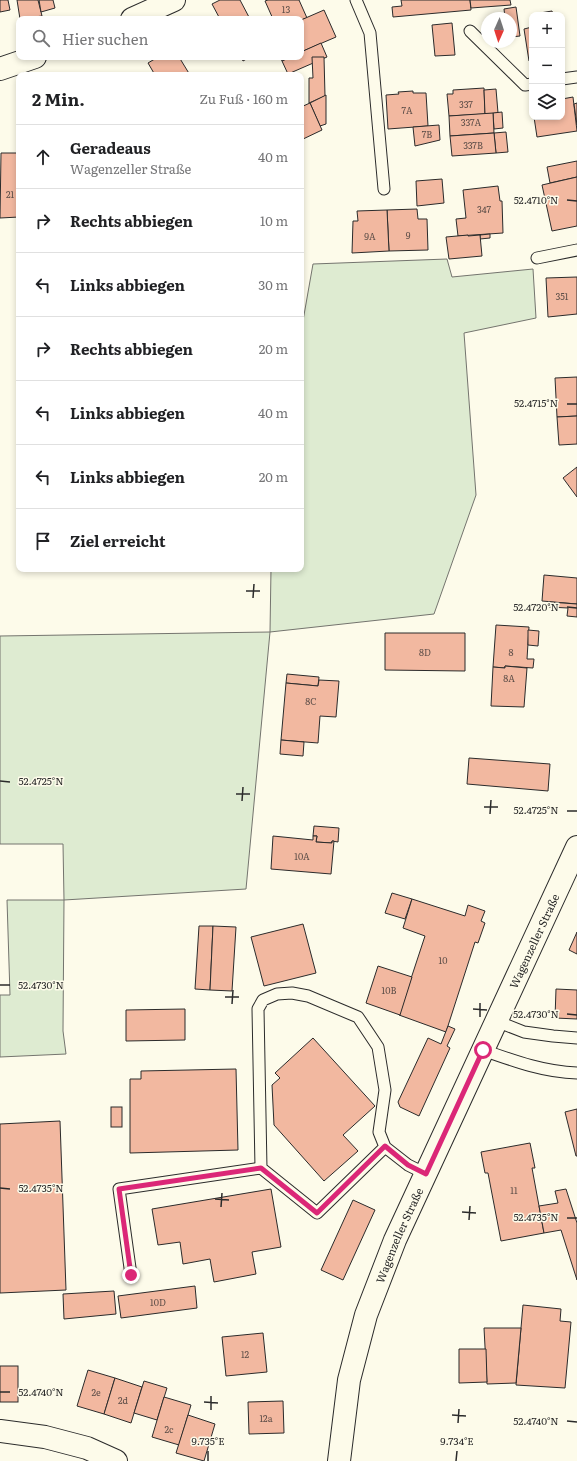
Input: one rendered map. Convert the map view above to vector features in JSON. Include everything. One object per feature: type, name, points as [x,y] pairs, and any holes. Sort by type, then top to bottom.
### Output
[{"type":"main road","points":[[139,16],[174,0]]},
{"type":"main road","points":[[0,69],[26,60]]},
{"type":"main road","name":"Wagenzeller Straße","points":[[339,1461],[349,1380],[366,1315],[395,1240],[577,847]]},
{"type":"main road","points":[[0,1431],[45,1437],[87,1448],[116,1461]]},
{"type":"lane","points":[[356,0],[370,33],[384,189]]},
{"type":"lane","points":[[470,31],[526,85],[529,84]]},
{"type":"lane","points":[[565,79],[577,77]]},
{"type":"lane","points":[[537,258],[577,250]]},
{"type":"lane","points":[[261,1168],[258,1009],[263,1000],[277,994],[292,993],[308,996],[358,1017],[378,1047],[385,1090],[379,1132],[385,1146],[408,1165],[426,1174]]},
{"type":"lane","points":[[496,1021],[524,1032],[577,1038]]},
{"type":"lane","points":[[483,1050],[535,1068],[577,1073]]},
{"type":"lane","points":[[131,1275],[119,1189],[261,1168],[317,1213],[385,1146]]},
{"type":"green space","points":[[447,259],[452,277],[533,269],[536,318],[464,333],[476,495],[434,614],[270,632],[271,572],[304,572],[304,315],[313,264]]},
{"type":"green space","points":[[270,632],[246,889],[64,900],[63,844],[0,844],[0,636]]},
{"type":"green space","points":[[7,900],[64,900],[63,1031],[66,1054],[0,1057],[0,995],[10,995]]},
{"type":"building","points":[[0,0],[8,0],[10,10],[0,12]]},
{"type":"building","points":[[17,0],[38,0],[42,16],[20,16]]},
{"type":"building","points":[[39,0],[53,0],[55,8],[41,12]]},
{"type":"building","points":[[220,0],[240,0],[248,16],[218,16],[212,4]]},
{"type":"building","points":[[299,0],[307,18],[304,19],[304,16],[272,16],[265,1]]},
{"type":"building","points":[[401,0],[470,0],[471,10],[393,17],[392,7],[402,6]]},
{"type":"building","points":[[470,0],[510,0],[511,5],[471,8]]},
{"type":"building","points":[[516,7],[517,12],[504,12],[504,9]]},
{"type":"building","points":[[324,10],[336,37],[304,51],[304,19]]},
{"type":"building","points":[[517,14],[520,36],[517,36]]},
{"type":"building","points":[[452,23],[455,55],[435,56],[432,25]]},
{"type":"building","points":[[529,28],[529,61],[524,29]]},
{"type":"building","points":[[321,43],[327,57],[293,72],[287,72],[282,61],[304,60],[304,51]]},
{"type":"building","points":[[312,57],[324,57],[325,96],[309,103],[309,78],[313,78]]},
{"type":"building","points":[[153,60],[181,60],[188,72],[153,72],[148,63]]},
{"type":"building","points":[[484,88],[485,114],[449,116],[447,94],[453,94],[453,90]]},
{"type":"building","points":[[496,89],[498,113],[485,114],[484,90]]},
{"type":"building","points":[[413,91],[413,93],[426,93],[428,126],[388,129],[386,95],[399,94],[398,92]]},
{"type":"building","points":[[326,95],[326,124],[320,126],[310,103]]},
{"type":"building","points":[[573,97],[577,131],[537,137],[534,120],[565,120],[565,98]]},
{"type":"building","points":[[310,103],[322,130],[304,139],[304,106]]},
{"type":"building","points":[[577,103],[577,125],[574,104]]},
{"type":"building","points":[[502,112],[503,128],[494,129],[493,113]]},
{"type":"building","points":[[493,113],[494,133],[450,136],[449,116]]},
{"type":"building","points":[[439,125],[440,140],[415,146],[413,127]]},
{"type":"building","points":[[506,132],[508,152],[496,153],[494,133]]},
{"type":"building","points":[[494,133],[496,153],[452,156],[450,136]]},
{"type":"building","points":[[1,153],[16,153],[16,217],[0,218]]},
{"type":"building","points":[[577,161],[577,177],[550,183],[547,167]]},
{"type":"building","points":[[577,177],[577,226],[552,231],[542,185]]},
{"type":"building","points":[[442,179],[444,203],[417,206],[416,181]]},
{"type":"building","points":[[498,186],[500,201],[502,201],[503,233],[458,236],[456,219],[466,218],[463,190]]},
{"type":"building","points":[[417,209],[418,219],[427,219],[428,250],[389,251],[387,210]]},
{"type":"building","points":[[387,210],[389,251],[352,253],[353,221],[358,221],[357,211]]},
{"type":"building","points":[[490,234],[490,238],[480,239],[480,235]]},
{"type":"building","points":[[480,235],[482,256],[449,259],[446,237]]},
{"type":"building","points":[[577,277],[577,314],[548,317],[546,278]]},
{"type":"building","points":[[577,377],[577,416],[557,417],[555,378]]},
{"type":"building","points":[[577,416],[577,444],[559,445],[557,417]]},
{"type":"building","points":[[577,467],[577,497],[563,478]]},
{"type":"building","points":[[544,575],[577,578],[577,604],[542,601]]},
{"type":"building","points":[[549,602],[577,604],[577,617],[567,616],[568,608],[549,607]]},
{"type":"building","points":[[496,625],[529,627],[527,659],[534,659],[533,668],[505,666],[505,668],[493,667]]},
{"type":"building","points":[[528,630],[539,631],[538,646],[528,645]]},
{"type":"building","points":[[385,633],[465,633],[465,671],[385,670]]},
{"type":"building","points":[[505,666],[527,668],[524,707],[491,706],[493,667],[505,668]]},
{"type":"building","points":[[287,674],[319,677],[318,686],[286,683]]},
{"type":"building","points":[[319,680],[339,681],[336,717],[320,716],[318,743],[281,740],[286,683],[318,686]]},
{"type":"building","points":[[281,740],[304,742],[303,756],[280,754]]},
{"type":"building","points":[[469,758],[550,764],[548,791],[467,784]]},
{"type":"building","points":[[314,826],[339,828],[338,842],[316,842],[317,836],[313,836]]},
{"type":"building","points":[[273,836],[313,840],[313,836],[317,836],[316,842],[332,843],[332,841],[334,841],[331,874],[271,869]]},
{"type":"building","points":[[392,893],[412,899],[405,919],[385,913]]},
{"type":"building","points":[[412,899],[465,916],[468,905],[485,911],[481,921],[485,923],[478,943],[475,942],[446,1032],[399,1015],[425,936],[403,928]]},
{"type":"building","points":[[303,924],[316,973],[264,986],[251,937]]},
{"type":"building","points":[[199,926],[213,926],[210,990],[195,989]]},
{"type":"building","points":[[213,926],[236,927],[232,991],[210,990]]},
{"type":"building","points":[[577,932],[577,954],[569,950]]},
{"type":"building","points":[[378,966],[412,977],[400,1015],[366,1003]]},
{"type":"building","points":[[556,989],[577,990],[577,1019],[555,1018]]},
{"type":"building","points":[[185,1009],[185,1040],[126,1041],[126,1010]]},
{"type":"building","points":[[448,1026],[455,1029],[447,1046],[450,1048],[419,1116],[400,1107],[398,1102],[428,1038],[441,1044]]},
{"type":"building","points":[[313,1038],[375,1106],[343,1135],[358,1151],[324,1181],[274,1125],[272,1085],[280,1078],[275,1073]]},
{"type":"building","points":[[236,1069],[238,1150],[130,1153],[130,1079],[141,1079],[141,1071]]},
{"type":"building","points":[[111,1107],[122,1107],[122,1127],[111,1127]]},
{"type":"building","points":[[577,1109],[577,1156],[576,1156],[565,1112]]},
{"type":"building","points":[[60,1121],[66,1290],[0,1293],[0,1124]]},
{"type":"building","points":[[530,1143],[535,1168],[532,1168],[544,1233],[501,1241],[488,1173],[485,1173],[481,1152]]},
{"type":"building","points":[[271,1189],[281,1247],[252,1252],[256,1274],[214,1282],[210,1259],[183,1264],[180,1242],[158,1245],[152,1209]]},
{"type":"building","points":[[566,1189],[577,1223],[577,1280],[561,1230],[544,1233],[539,1206],[558,1203],[555,1191]]},
{"type":"building","points":[[353,1200],[375,1210],[343,1280],[321,1270]]},
{"type":"building","points":[[195,1286],[197,1308],[121,1318],[118,1296]]},
{"type":"building","points":[[114,1291],[116,1314],[64,1319],[63,1294]]},
{"type":"building","points":[[523,1305],[561,1309],[560,1321],[571,1322],[565,1388],[516,1385]]},
{"type":"building","points":[[484,1328],[521,1328],[516,1383],[487,1384]]},
{"type":"building","points":[[263,1333],[267,1372],[226,1376],[222,1337]]},
{"type":"building","points":[[459,1349],[486,1349],[487,1382],[459,1383]]},
{"type":"building","points":[[0,1366],[18,1366],[18,1402],[0,1402]]},
{"type":"building","points":[[88,1370],[115,1378],[104,1414],[77,1406]]},
{"type":"building","points":[[115,1378],[142,1387],[131,1423],[104,1414]]},
{"type":"building","points":[[144,1381],[167,1388],[157,1420],[134,1413]]},
{"type":"building","points":[[164,1397],[191,1405],[179,1445],[152,1437]]},
{"type":"building","points":[[283,1401],[284,1433],[249,1434],[248,1402]]},
{"type":"building","points":[[188,1415],[215,1424],[204,1461],[176,1453]]},
{"type":"route","points":[[131,1275],[119,1189],[261,1168],[317,1213],[385,1146],[408,1165],[426,1174],[483,1050]]}]
